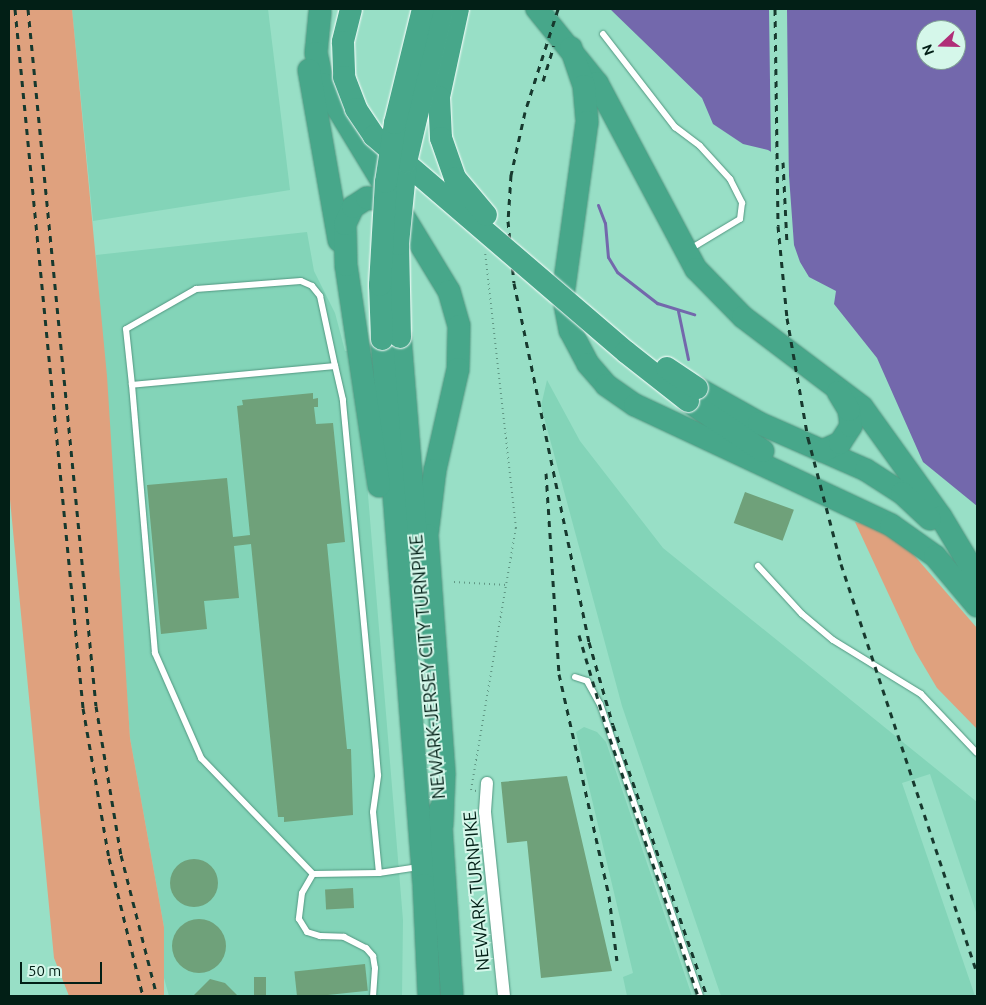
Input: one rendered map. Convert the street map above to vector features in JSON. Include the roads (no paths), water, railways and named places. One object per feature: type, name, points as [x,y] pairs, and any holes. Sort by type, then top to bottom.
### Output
[{"type":"highway","points":[[351,9],[343,42],[344,77],[356,109],[374,136],[626,352],[693,394],[866,470],[911,500],[948,538],[977,588]]},
{"type":"highway","points":[[391,338],[380,285],[386,182],[396,116],[424,9]]},
{"type":"highway","points":[[391,338],[406,162],[422,85],[442,9]]},
{"type":"highway","points":[[458,9],[442,79],[439,117],[444,149],[461,188],[480,211],[752,444],[868,506],[935,556],[977,606]]},
{"type":"highway","points":[[537,9],[571,48],[612,108],[684,252],[722,299],[851,397],[872,419],[941,517],[977,578]]},
{"type":"highway","points":[[317,10],[316,53],[322,84],[449,291],[460,335],[458,369],[432,481],[427,535],[444,774],[442,824]]},
{"type":"highway","points":[[317,10],[309,45],[310,82],[335,225],[346,265]]},
{"type":"highway","points":[[571,48],[584,86],[587,122],[563,294],[570,330],[588,364],[606,385],[635,405],[891,524]]},
{"type":"highway","points":[[407,680],[346,265],[345,224],[353,207],[363,200],[375,198],[387,202],[412,233]]},
{"type":"highway","name":"NEWARK-JERSEY CITY TURNPIKE","points":[[391,338],[407,680],[423,867],[429,996]]},
{"type":"highway","name":"NEWARK-JERSEY CITY TURNPIKE","points":[[391,338],[435,775],[442,824],[452,996]]},
{"type":"highway","points":[[822,451],[840,443],[851,426],[849,410],[832,383]]},
{"type":"street","name":"NEWARK TURNPIKE","points":[[486,788],[504,996]]},
{"type":"lane","points":[[603,34],[675,127],[700,146],[730,179],[742,203],[740,220],[684,252]]},
{"type":"lane","points":[[379,873],[373,812],[378,776],[343,400],[336,379],[336,366],[323,305],[312,286],[301,281],[196,289],[126,330],[155,653],[201,758],[313,874],[379,873],[423,867]]},
{"type":"lane","points":[[132,385],[336,366]]},
{"type":"lane","points":[[758,566],[802,614],[833,640],[921,694],[977,753]]},
{"type":"lane","points":[[575,677],[587,681],[600,704],[700,996]]},
{"type":"lane","points":[[313,874],[302,893],[299,919],[307,932],[320,936],[344,937],[366,948],[373,956],[375,968],[373,996]]},
{"type":"waterway","points":[[598,205],[605,223],[608,257],[617,272],[657,303],[694,314]]},
{"type":"waterway","points":[[678,311],[688,359]]},
{"type":"railway","points":[[15,9],[83,708],[109,858],[143,996]]},
{"type":"railway","points":[[28,9],[96,706],[121,855],[157,996]]},
{"type":"railway","points":[[558,9],[525,112],[511,175],[508,221],[514,283],[589,642],[613,725],[707,996]]},
{"type":"railway","points":[[775,9],[778,226],[787,318],[808,438],[841,564],[977,973]]},
{"type":"railway","points":[[543,81],[554,46]]},
{"type":"railway","points":[[783,162],[787,245]]},
{"type":"railway","points":[[546,473],[559,674],[609,896],[617,961]]},
{"type":"railway","points":[[579,635],[606,727],[698,996]]}]
